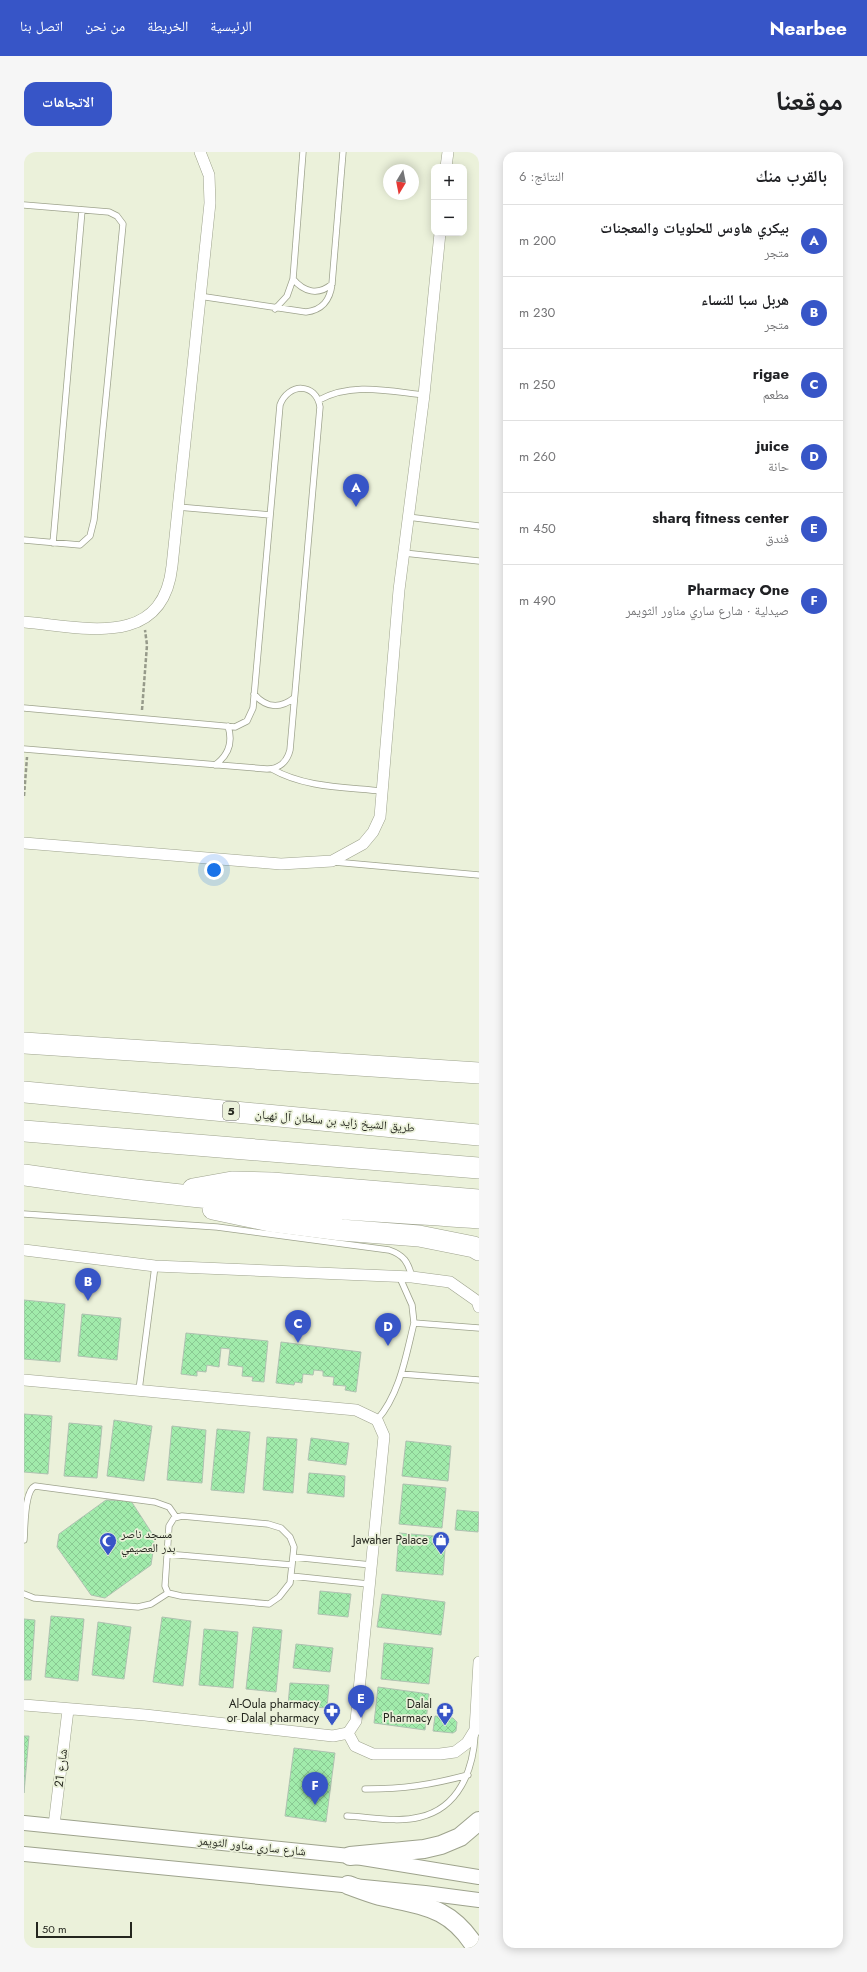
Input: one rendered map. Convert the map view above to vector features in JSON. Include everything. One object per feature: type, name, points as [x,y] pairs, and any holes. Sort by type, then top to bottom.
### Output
[{"type":"highway","points":[[24,1043],[479,1073]]},
{"type":"highway","points":[[421,1068],[479,1064]]},
{"type":"highway","points":[[451,1071],[479,1079]]},
{"type":"highway","name":"طريق الشيخ زايد بن سلطان آل نهيان","points":[[24,1092],[479,1135]]},
{"type":"highway","points":[[24,1131],[479,1168]]},
{"type":"highway","points":[[24,1175],[171,1194],[286,1205],[479,1218]]},
{"type":"highway","points":[[171,1194],[232,1182],[272,1183],[479,1200]]},
{"type":"highway","points":[[171,1194],[219,1212],[270,1221],[341,1230],[419,1236],[474,1247],[479,1250]]},
{"type":"main road","points":[[350,1856],[424,1849],[441,1845],[460,1837],[479,1822]]},
{"type":"main road","points":[[348,1885],[380,1896],[436,1910],[461,1928],[476,1948]]},
{"type":"street","points":[[24,622],[101,629],[124,627],[144,619],[159,604],[166,594],[171,581],[211,188],[210,175],[200,152]]},
{"type":"street","points":[[446,164],[448,152]]},
{"type":"street","points":[[24,843],[281,864],[332,861],[363,844],[373,832],[380,817],[399,590],[424,395],[440,236]]},
{"type":"street","points":[[24,1250],[155,1266],[412,1278],[450,1282],[477,1301],[479,1307]]},
{"type":"street","points":[[24,1380],[356,1410],[377,1420],[384,1436],[368,1584],[356,1721],[348,1733],[333,1736],[145,1715],[68,1710],[24,1705]]},
{"type":"street","points":[[348,1733],[355,1746],[373,1754],[440,1754],[455,1752],[467,1743],[475,1730],[479,1662]]},
{"type":"street","name":"شارع 21","points":[[54,1825],[68,1710]]},
{"type":"street","name":"شارع ساري مناور الثويمر","points":[[24,1823],[350,1856],[479,1877]]},
{"type":"street","points":[[24,1854],[348,1885],[479,1900]]},
{"type":"lane","points":[[275,308],[287,296],[293,279],[303,152]]},
{"type":"lane","points":[[199,296],[306,312],[314,311],[325,304],[329,298],[332,284],[343,152]]},
{"type":"lane","points":[[24,205],[109,212],[117,216],[123,224],[94,520],[90,536],[80,545],[24,540]]},
{"type":"lane","points":[[53,542],[82,210]]},
{"type":"lane","points":[[293,279],[301,288],[311,292],[323,290],[332,284]]},
{"type":"lane","points":[[24,708],[235,727],[247,720],[251,715],[254,694],[280,405],[282,398],[287,393],[301,388],[314,394],[319,400],[320,407],[289,755],[282,764],[272,769]]},
{"type":"lane","points":[[319,400],[337,391],[358,388],[424,395]]},
{"type":"lane","points":[[178,507],[270,515]]},
{"type":"lane","points":[[408,517],[479,526]]},
{"type":"lane","points":[[404,553],[479,561]]},
{"type":"lane","points":[[254,694],[260,701],[273,706],[287,704],[294,698]]},
{"type":"lane","points":[[215,765],[224,757],[230,745],[228,726]]},
{"type":"lane","points":[[26,749],[272,769],[288,777],[306,782],[382,791]]},
{"type":"lane","points":[[332,861],[479,876]]},
{"type":"lane","points":[[24,1214],[216,1227],[389,1250],[399,1253],[408,1263],[412,1278]]},
{"type":"lane","points":[[139,1390],[155,1266]]},
{"type":"lane","points":[[377,1420],[385,1410],[401,1374],[414,1323],[412,1305],[400,1278]]},
{"type":"lane","points":[[414,1323],[479,1328]]},
{"type":"lane","points":[[401,1374],[479,1380]]},
{"type":"lane","points":[[24,1540],[28,1496],[32,1488],[35,1486],[155,1502],[169,1508],[176,1517]]},
{"type":"lane","points":[[24,1594],[34,1598],[138,1607],[151,1604],[168,1593],[180,1596],[269,1604],[288,1587],[291,1576],[294,1548],[290,1537],[274,1525],[176,1517],[171,1521],[169,1526],[165,1586],[168,1593]]},
{"type":"lane","points":[[167,1554],[292,1565]]},
{"type":"lane","points":[[293,1557],[370,1565]]},
{"type":"lane","points":[[291,1576],[368,1584]]},
{"type":"lane","points":[[347,1816],[396,1819],[420,1817],[440,1808],[456,1793],[468,1775],[474,1754],[475,1730]]},
{"type":"lane","points":[[365,1790],[401,1789],[434,1784],[468,1775]]},
{"type":"path","points":[[142,719],[147,645],[144,619]]},
{"type":"path","points":[[24,796],[26,749]]},
{"type":"building","points":[[24,1300],[65,1304],[60,1362],[24,1359]]},
{"type":"building","points":[[82,1314],[121,1318],[117,1360],[78,1356]]},
{"type":"building","points":[[186,1333],[268,1341],[264,1382],[252,1381],[253,1377],[242,1376],[243,1367],[228,1365],[230,1349],[221,1348],[219,1367],[207,1365],[206,1372],[197,1371],[197,1376],[181,1374]]},
{"type":"building","points":[[281,1342],[361,1352],[356,1392],[345,1390],[346,1386],[333,1385],[334,1377],[323,1376],[323,1371],[314,1370],[313,1375],[303,1374],[302,1383],[295,1382],[294,1385],[276,1383]]},
{"type":"building","points":[[24,1414],[52,1416],[48,1474],[24,1472]]},
{"type":"building","points":[[114,1420],[152,1426],[144,1481],[107,1476]]},
{"type":"building","points":[[69,1423],[102,1426],[97,1478],[64,1476]]},
{"type":"building","points":[[172,1426],[206,1430],[202,1483],[167,1480]]},
{"type":"building","points":[[217,1429],[250,1432],[244,1493],[211,1490]]},
{"type":"building","points":[[267,1437],[297,1439],[293,1493],[263,1490]]},
{"type":"building","points":[[311,1438],[349,1443],[346,1465],[308,1460]]},
{"type":"building","points":[[406,1441],[451,1446],[448,1481],[402,1476]]},
{"type":"building","points":[[309,1473],[345,1476],[344,1497],[307,1493]]},
{"type":"building","points":[[403,1484],[446,1488],[442,1528],[399,1524]]},
{"type":"building","name":"مسجد ناصر بدر العصيمي","points":[[106,1500],[131,1501],[155,1538],[151,1565],[105,1598],[91,1595],[57,1547],[59,1534]]},
{"type":"building","points":[[457,1510],[479,1512],[478,1532],[455,1530]]},
{"type":"building","points":[[399,1533],[446,1537],[443,1575],[396,1571]]},
{"type":"building","points":[[320,1591],[351,1594],[348,1617],[318,1614]]},
{"type":"building","points":[[382,1594],[445,1602],[441,1635],[377,1627]]},
{"type":"building","points":[[51,1616],[84,1619],[78,1681],[45,1677]]},
{"type":"building","points":[[162,1617],[191,1621],[183,1686],[153,1682]]},
{"type":"building","points":[[24,1619],[35,1620],[31,1680],[24,1680]]},
{"type":"building","points":[[98,1622],[131,1627],[124,1679],[92,1675]]},
{"type":"building","points":[[253,1627],[282,1630],[276,1692],[246,1689]]},
{"type":"building","points":[[204,1629],[238,1632],[233,1688],[199,1685]]},
{"type":"building","points":[[384,1643],[433,1648],[429,1684],[381,1679]]},
{"type":"building","points":[[296,1644],[333,1648],[330,1672],[293,1668]]},
{"type":"building","points":[[290,1683],[329,1685],[327,1708],[288,1705]]},
{"type":"building","points":[[378,1687],[429,1694],[425,1730],[374,1723]]},
{"type":"building","name":"Dalal Pharmacy","points":[[435,1716],[453,1718],[457,1722],[456,1731],[453,1733],[433,1731]]},
{"type":"building","points":[[24,1736],[29,1736],[24,1793]]},
{"type":"building","points":[[294,1748],[335,1753],[326,1822],[285,1816]]},
{"type":"place","name":"بيكري هاوس للحلويات والمعجنات","points":[[356,507]]},
{"type":"place","name":"هربل سبا للنساء","points":[[88,1301]]},
{"type":"place","name":"rigae","points":[[298,1343]]},
{"type":"place","name":"juice","points":[[388,1346]]},
{"type":"place","name":"Jawaher Palace","points":[[441,1555]]},
{"type":"place","name":"مسجد ناصر بدر العصيمي","points":[[108,1556]]},
{"type":"place","name":"sharq fitness center","points":[[361,1718]]},
{"type":"place","name":"Al-Oula pharmacy or Dalal pharmacy","points":[[332,1726]]},
{"type":"place","name":"Dalal Pharmacy","points":[[445,1726]]},
{"type":"place","name":"Pharmacy One","points":[[315,1805]]}]
